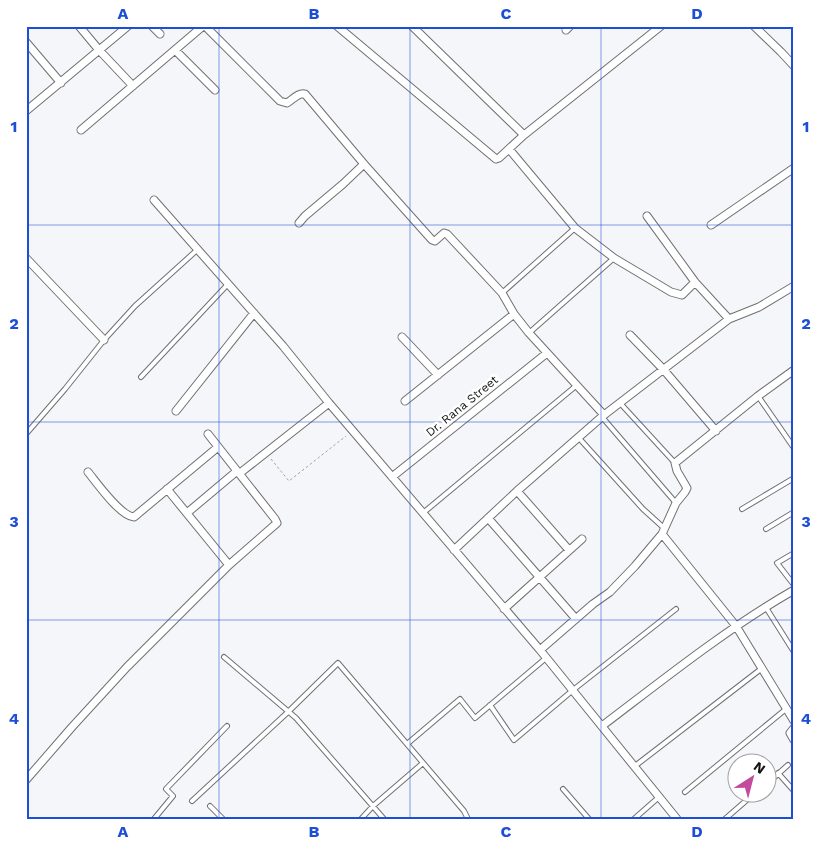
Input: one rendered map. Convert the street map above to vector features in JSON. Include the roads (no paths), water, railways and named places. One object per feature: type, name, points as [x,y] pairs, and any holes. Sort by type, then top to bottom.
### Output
[{"type":"street","points":[[79,26],[132,86]]},
{"type":"street","points":[[26,111],[128,26]]},
{"type":"street","points":[[152,26],[160,34]]},
{"type":"street","points":[[81,130],[204,26],[280,101],[287,103],[300,94],[305,94],[432,240],[435,241],[444,233],[447,234],[502,293],[514,314],[529,333],[603,416]]},
{"type":"street","points":[[337,26],[496,159],[661,26]]},
{"type":"street","points":[[412,26],[524,135]]},
{"type":"street","points":[[754,26],[794,66]]},
{"type":"street","points":[[26,42],[61,83]]},
{"type":"street","points":[[175,50],[215,90]]},
{"type":"street","points":[[508,149],[575,228],[614,258],[671,292],[682,294],[695,282]]},
{"type":"street","points":[[299,223],[364,164]]},
{"type":"street","points":[[712,225],[794,168]]},
{"type":"street","points":[[154,200],[283,346],[329,403],[540,650],[677,819]]},
{"type":"street","points":[[647,216],[695,282],[729,319]]},
{"type":"street","points":[[26,258],[104,340]]},
{"type":"street","points":[[454,550],[517,491],[620,402],[729,319],[759,307],[794,286]]},
{"type":"street","points":[[176,411],[254,313]]},
{"type":"street","points":[[405,401],[514,314]]},
{"type":"street","points":[[630,335],[663,369],[716,431]]},
{"type":"street","points":[[402,337],[438,375]]},
{"type":"street","name":"Dr. Rana Street","points":[[392,477],[547,353]]},
{"type":"street","points":[[540,650],[593,604],[610,592],[635,566],[663,531],[676,503],[687,488],[677,471],[675,463],[758,396],[794,370]]},
{"type":"street","points":[[187,514],[238,472],[266,453],[329,403]]},
{"type":"street","points":[[26,780],[127,667],[229,565],[277,523],[208,434]]},
{"type":"street","points":[[88,472],[125,514],[134,517],[218,446]]},
{"type":"street","points":[[167,489],[229,565]]},
{"type":"street","points":[[517,491],[569,550]]},
{"type":"street","points":[[488,518],[576,619]]},
{"type":"street","points":[[663,531],[736,626],[761,670],[794,721]]},
{"type":"street","points":[[504,609],[582,539]]},
{"type":"street","points":[[602,726],[736,626],[765,606],[794,590]]},
{"type":"street","points":[[794,728],[790,733],[794,740]]},
{"type":"lane","points":[[502,293],[575,228]]},
{"type":"lane","points":[[26,434],[104,340],[135,306],[197,250]]},
{"type":"lane","points":[[529,333],[614,258]]},
{"type":"lane","points":[[141,377],[228,284]]},
{"type":"lane","points":[[423,513],[577,385]]},
{"type":"lane","points":[[758,396],[794,448]]},
{"type":"lane","points":[[620,402],[675,463]]},
{"type":"lane","points":[[603,416],[676,503]]},
{"type":"lane","points":[[578,437],[663,531]]},
{"type":"lane","points":[[742,510],[794,478]]},
{"type":"lane","points":[[766,529],[794,512]]},
{"type":"lane","points":[[794,553],[777,563],[794,586]]},
{"type":"lane","points":[[765,606],[794,652]]},
{"type":"lane","points":[[490,705],[514,740],[573,690],[676,609]]},
{"type":"lane","points":[[224,657],[296,718],[384,819]]},
{"type":"lane","points":[[406,744],[460,699],[475,718],[546,658]]},
{"type":"lane","points":[[192,800],[288,712],[338,662],[464,811],[468,819]]},
{"type":"lane","points":[[635,766],[761,670]]},
{"type":"lane","points":[[685,792],[786,709]]},
{"type":"lane","points":[[154,819],[173,796],[166,789],[227,726]]},
{"type":"lane","points":[[361,819],[372,806],[423,764]]},
{"type":"lane","points":[[788,765],[778,774],[794,791]]},
{"type":"lane","points":[[563,789],[589,819]]},
{"type":"lane","points":[[634,819],[659,797]]},
{"type":"lane","points":[[725,819],[745,802]]},
{"type":"lane","points":[[210,806],[223,819]]}]
